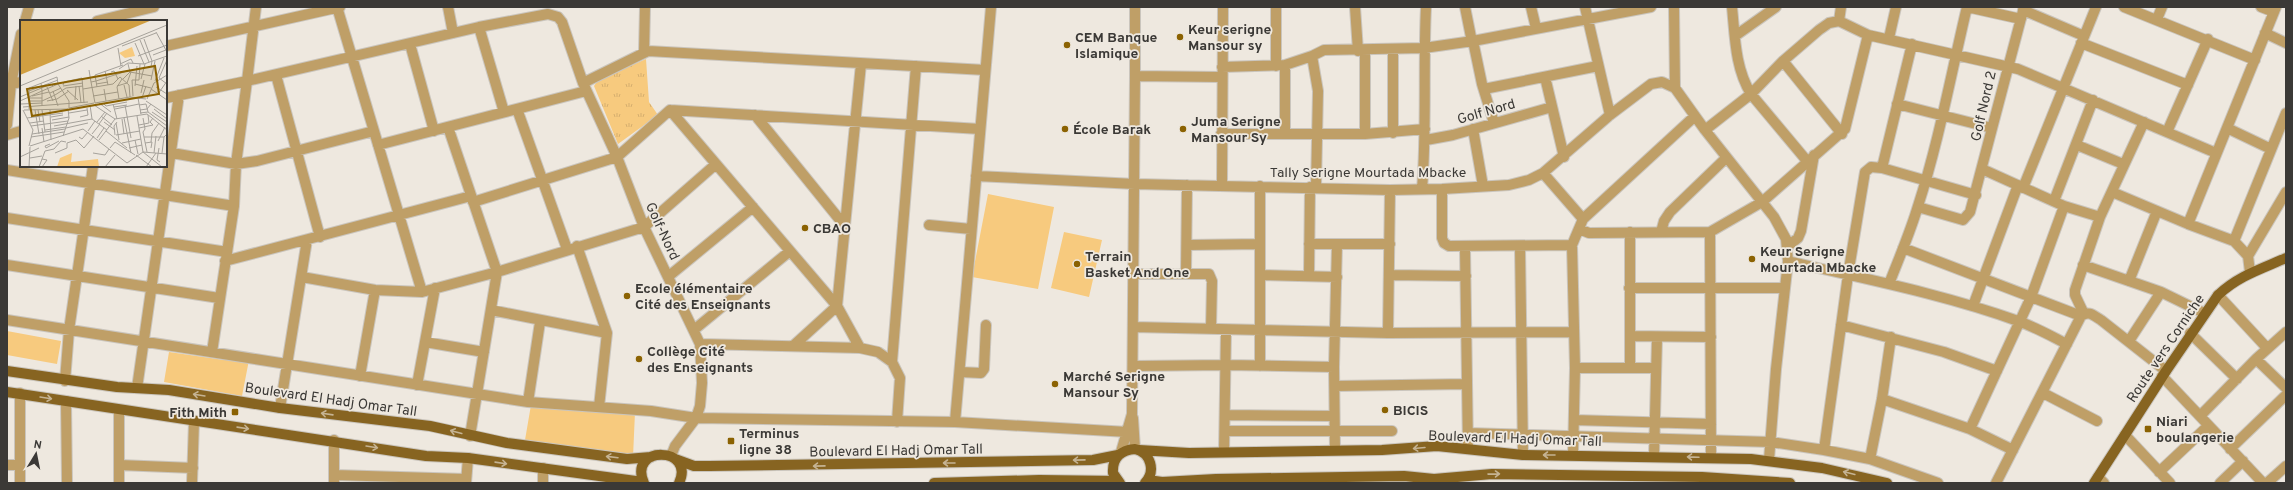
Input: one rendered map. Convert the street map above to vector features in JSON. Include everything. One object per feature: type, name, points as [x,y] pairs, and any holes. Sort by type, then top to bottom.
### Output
[{"type":"main road","name":"Route vers Corniche","points":[[2099,481],[2125,435],[2164,373],[2190,333],[2218,295],[2228,286],[2250,272],[2286,258]]},
{"type":"main road","name":"Boulevard El Hadj Omar Tall","points":[[7,371],[65,380],[169,390],[280,408],[430,426],[470,436],[616,457],[651,457],[661,454],[694,466],[792,466],[1093,460],[1137,450],[1224,452],[1437,446],[1523,455],[1711,457],[1769,460],[1840,471],[1887,483]]},
{"type":"main road","points":[[7,392],[119,410],[334,440],[426,456],[468,458],[643,482],[642,468],[651,457]]},
{"type":"main road","points":[[1137,450],[1146,455],[1151,463],[1152,472],[1147,482],[1461,480],[1492,474],[1588,480],[1702,480],[1790,483]]},
{"type":"main road","points":[[1119,482],[1114,477],[1113,468],[1120,454]]},
{"type":"main road","points":[[673,458],[681,472],[679,483]]},
{"type":"main road","points":[[580,473],[589,483]]},
{"type":"main road","points":[[934,483],[1119,482]]},
{"type":"street","points":[[25,20],[29,7]]},
{"type":"street","points":[[110,7],[114,19],[154,7]]},
{"type":"street","points":[[212,352],[234,206],[236,164],[256,7]]},
{"type":"street","points":[[167,46],[338,7],[351,57],[422,292]]},
{"type":"street","points":[[448,7],[453,33]]},
{"type":"street","points":[[644,54],[646,7]]},
{"type":"street","points":[[956,422],[991,7]]},
{"type":"street","points":[[1135,7],[1132,414],[1137,450]]},
{"type":"street","points":[[1222,185],[1221,134],[1223,7]]},
{"type":"street","points":[[1276,7],[1285,134]]},
{"type":"street","points":[[1355,7],[1361,51],[1365,134]]},
{"type":"street","points":[[1422,190],[1426,140],[1424,48],[1426,7]]},
{"type":"street","points":[[1465,7],[1484,89],[1494,123]]},
{"type":"street","points":[[1531,7],[1536,28]]},
{"type":"street","points":[[1585,7],[1610,116]]},
{"type":"street","points":[[1134,76],[1222,72],[1280,66],[1312,56],[1324,50],[1393,50],[1473,42],[1536,28],[1651,7]]},
{"type":"street","points":[[1674,7],[1675,88],[1694,116],[1780,227],[1787,247],[1788,261],[1784,288],[1769,460]]},
{"type":"street","points":[[1732,7],[1740,72],[1751,94],[1810,158],[1801,231],[1798,238],[1787,247]]},
{"type":"street","points":[[1735,36],[1776,7]]},
{"type":"street","points":[[1838,21],[1841,7]]},
{"type":"street","points":[[1889,38],[1896,7]]},
{"type":"street","points":[[1889,284],[1918,207],[1926,181],[1943,116],[1967,7],[2023,12],[2083,40],[2188,85]]},
{"type":"street","points":[[1973,306],[1982,279],[2020,186],[2063,88],[2096,7]]},
{"type":"street","points":[[2124,7],[2208,39],[2255,60]]},
{"type":"street","points":[[2157,19],[2162,7]]},
{"type":"street","points":[[2188,224],[2275,9],[2261,7]]},
{"type":"street","points":[[167,98],[276,75],[479,27],[557,12]]},
{"type":"street","name":"Golf-Nord","points":[[557,12],[585,87],[617,157],[644,227],[695,329],[700,344],[702,383],[696,418],[675,446],[673,458]]},
{"type":"street","name":"Golf Nord 2","points":[[1918,207],[1963,220],[1970,212],[1976,195],[2007,66],[2023,12]]},
{"type":"street","points":[[1705,130],[1751,94],[1783,61],[1827,24],[1838,21],[1868,35],[1889,38],[2018,69],[2216,154]]},
{"type":"street","points":[[479,27],[504,112]]},
{"type":"street","points":[[2265,33],[2286,43]]},
{"type":"street","points":[[1579,229],[1589,232],[1710,232],[1762,202],[1810,158],[1842,134],[1845,129],[1868,35]]},
{"type":"street","points":[[7,125],[11,60],[20,38]]},
{"type":"street","points":[[2167,132],[2208,39]]},
{"type":"street","points":[[410,44],[434,131]]},
{"type":"street","points":[[1882,168],[1912,44]]},
{"type":"street","points":[[1393,50],[1393,133]]},
{"type":"street","points":[[378,145],[516,109],[585,87],[648,51],[985,70]]},
{"type":"street","points":[[1309,276],[1318,91],[1312,56]]},
{"type":"street","points":[[1783,61],[1842,134]]},
{"type":"street","points":[[793,346],[837,306],[854,122],[861,64]]},
{"type":"street","points":[[892,362],[910,125],[916,66]]},
{"type":"street","points":[[1484,89],[1598,66]]},
{"type":"street","points":[[276,75],[320,237]]},
{"type":"street","points":[[1545,77],[1564,157]]},
{"type":"street","points":[[9,83],[20,82]]},
{"type":"street","name":"Tally Serigne Mourtada Mbacke","points":[[976,176],[1134,184],[1390,190],[1442,189],[1519,183],[1543,172],[1564,157],[1610,116],[1653,83],[1662,82],[1675,88]]},
{"type":"street","points":[[167,163],[178,95]]},
{"type":"street","points":[[2054,201],[2077,145],[2093,100]]},
{"type":"street","points":[[1897,104],[1992,128]]},
{"type":"street","name":"Golf Nord","points":[[1426,140],[1473,129],[1552,107]]},
{"type":"street","points":[[516,109],[567,249]]},
{"type":"street","points":[[7,218],[157,241],[226,257],[308,240],[398,216],[472,199],[542,180],[617,157],[670,110],[980,130]]},
{"type":"street","points":[[670,110],[837,306],[860,348]]},
{"type":"street","points":[[2234,241],[2286,114]]},
{"type":"street","points":[[755,116],[844,225]]},
{"type":"street","points":[[1573,455],[1575,368],[1572,245],[1583,219],[1694,116]]},
{"type":"street","points":[[2083,315],[2074,293],[2100,217],[2123,164],[2144,122]]},
{"type":"street","points":[[448,127],[497,272],[470,436]]},
{"type":"street","points":[[2227,128],[2271,149]]},
{"type":"street","points":[[1221,134],[1365,134],[1393,133],[1425,129]]},
{"type":"street","points":[[1473,129],[1483,186]]},
{"type":"street","points":[[7,135],[20,130]]},
{"type":"street","points":[[168,153],[236,164],[297,152],[374,132]]},
{"type":"street","points":[[2077,145],[2123,164]]},
{"type":"street","points":[[1661,232],[1664,221],[1670,212],[1726,158]]},
{"type":"street","points":[[302,277],[375,290],[422,292],[497,272],[567,249],[644,227],[716,164]]},
{"type":"street","points":[[65,380],[69,330],[93,167]]},
{"type":"street","points":[[137,388],[167,167]]},
{"type":"street","points":[[1824,450],[1848,275],[1865,172],[1871,167],[1882,168],[1976,195]]},
{"type":"street","points":[[1982,169],[2064,206],[2100,217]]},
{"type":"street","points":[[7,170],[234,206]]},
{"type":"street","points":[[1543,172],[1583,219]]},
{"type":"street","points":[[1186,274],[1187,185]]},
{"type":"street","points":[[1260,186],[1260,366]]},
{"type":"street","points":[[1442,189],[1444,243],[1449,246],[1465,248],[1572,245]]},
{"type":"street","points":[[1388,333],[1390,190]]},
{"type":"street","points":[[2112,192],[2188,224],[2234,241],[2248,256],[2250,272]]},
{"type":"street","points":[[2248,256],[2286,192]]},
{"type":"street","points":[[1970,429],[2031,297],[2064,206]]},
{"type":"street","points":[[669,276],[753,208]]},
{"type":"street","points":[[2129,281],[2157,211]]},
{"type":"street","points":[[929,225],[972,229]]},
{"type":"street","points":[[1630,232],[1630,367]]},
{"type":"street","points":[[1710,232],[1711,457]]},
{"type":"street","points":[[280,408],[308,240]]},
{"type":"street","points":[[1187,245],[1260,244]]},
{"type":"street","points":[[1310,244],[1390,244]]},
{"type":"street","points":[[1336,450],[1334,431],[1334,367],[1337,244]]},
{"type":"street","points":[[577,246],[607,333],[599,407]]},
{"type":"street","points":[[1520,246],[1520,332],[1523,455]]},
{"type":"street","points":[[1465,248],[1468,449]]},
{"type":"street","points":[[1903,248],[2031,297],[2083,315],[2094,316],[2129,341],[2164,373],[2208,426],[2264,483]]},
{"type":"street","points":[[695,329],[790,251]]},
{"type":"street","points":[[1788,261],[1889,284],[1973,306],[2019,322],[2067,344]]},
{"type":"street","points":[[7,265],[150,286],[219,298]]},
{"type":"street","points":[[2083,265],[2160,292],[2204,313]]},
{"type":"street","points":[[1134,274],[1206,273],[1211,276],[1211,329]]},
{"type":"street","points":[[1260,275],[1336,276]]},
{"type":"street","points":[[1390,275],[1466,276]]},
{"type":"street","points":[[417,385],[435,288]]},
{"type":"street","points":[[1629,288],[1784,288]]},
{"type":"street","points":[[360,376],[375,290]]},
{"type":"street","points":[[2129,341],[2160,292]]},
{"type":"street","points":[[2218,295],[2268,348]]},
{"type":"street","points":[[491,310],[540,322],[607,333]]},
{"type":"street","points":[[1996,483],[2083,315]]},
{"type":"street","points":[[7,320],[528,402],[651,411],[696,418],[956,422],[1128,432]]},
{"type":"street","points":[[528,402],[540,322]]},
{"type":"street","points":[[960,372],[981,373],[984,369],[986,325]]},
{"type":"street","points":[[1841,325],[1891,337],[1958,357],[1997,371]]},
{"type":"street","points":[[1132,327],[1388,333],[1573,332]]},
{"type":"street","points":[[1224,452],[1226,431],[1226,330]]},
{"type":"street","points":[[2200,416],[2256,359],[2286,332]]},
{"type":"street","points":[[2190,333],[2237,379]]},
{"type":"street","points":[[1630,336],[1657,338],[1711,337]]},
{"type":"street","points":[[1870,459],[1882,399],[1891,337]]},
{"type":"street","points":[[1654,456],[1657,338]]},
{"type":"street","points":[[425,342],[484,352]]},
{"type":"street","points":[[700,344],[860,348],[878,352],[892,362],[900,378],[897,422]]},
{"type":"street","points":[[2256,359],[2286,388]]},
{"type":"street","points":[[1133,366],[1226,365],[1334,367]]},
{"type":"street","points":[[1575,368],[1656,368]]},
{"type":"street","points":[[1335,386],[1467,384]]},
{"type":"street","points":[[20,393],[20,483]]},
{"type":"street","points":[[2043,393],[2097,421]]},
{"type":"street","points":[[2230,449],[2286,395]]},
{"type":"street","points":[[1882,399],[1970,429],[2013,450]]},
{"type":"street","points":[[66,401],[67,483]]},
{"type":"street","points":[[118,483],[119,410]]},
{"type":"street","points":[[1120,454],[1128,432],[1132,414]]},
{"type":"street","points":[[1225,416],[1334,416]]},
{"type":"street","points":[[1574,420],[1655,421],[1711,424]]},
{"type":"street","points":[[192,483],[194,421]]},
{"type":"street","points":[[2159,472],[2208,426]]},
{"type":"street","points":[[1226,431],[1392,431]]},
{"type":"street","points":[[1468,433],[1573,438],[1770,442],[1870,459],[1938,483]]},
{"type":"street","points":[[2125,435],[2170,483]]},
{"type":"street","points":[[334,440],[334,479],[466,481],[468,458]]},
{"type":"street","points":[[2220,483],[2243,462]]},
{"type":"street","points":[[7,465],[20,465]]},
{"type":"street","points":[[119,465],[193,468]]},
{"type":"street","points":[[2267,483],[2286,466]]},
{"type":"street","points":[[543,468],[543,483]]},
{"type":"green space","points":[[646,59],[649,102],[658,115],[618,144],[594,86],[598,80]]},
{"type":"green space","points":[[988,194],[1054,207],[1038,289],[972,277]]},
{"type":"green space","name":"Terrain Basket And One","points":[[1064,232],[1102,240],[1089,297],[1051,288]]},
{"type":"green space","points":[[7,331],[61,341],[57,364],[7,355]]},
{"type":"green space","points":[[169,352],[224,360],[225,356],[249,360],[242,396],[164,382]]},
{"type":"green space","points":[[531,405],[635,412],[633,457],[530,444],[525,440]]},
{"type":"place","name":"Keur serigne Mansour sy","points":[[1180,37]]},
{"type":"place","name":"CEM Banque Islamique","points":[[1067,45]]},
{"type":"place","name":"École Barak","points":[[1065,129]]},
{"type":"place","name":"Juma Serigne Mansour Sy","points":[[1183,129]]},
{"type":"place","name":"CBAO","points":[[805,228]]},
{"type":"place","name":"Keur Serigne Mourtada Mbacke","points":[[1752,259]]},
{"type":"place","name":"Terrain Basket And One","points":[[1077,264]]},
{"type":"place","name":"Ecole élémentaire Cité des Enseignants","points":[[627,296]]},
{"type":"place","name":"Collège Cité des Enseignants","points":[[639,359]]},
{"type":"place","name":"Marché Serigne Mansour Sy","points":[[1055,384]]},
{"type":"place","name":"BICIS","points":[[1385,410]]},
{"type":"place","name":"Fith Mith","points":[[235,412]]},
{"type":"place","name":"Niari boulangerie","points":[[2148,429]]},
{"type":"place","name":"Terminus ligne 38","points":[[731,441]]}]
